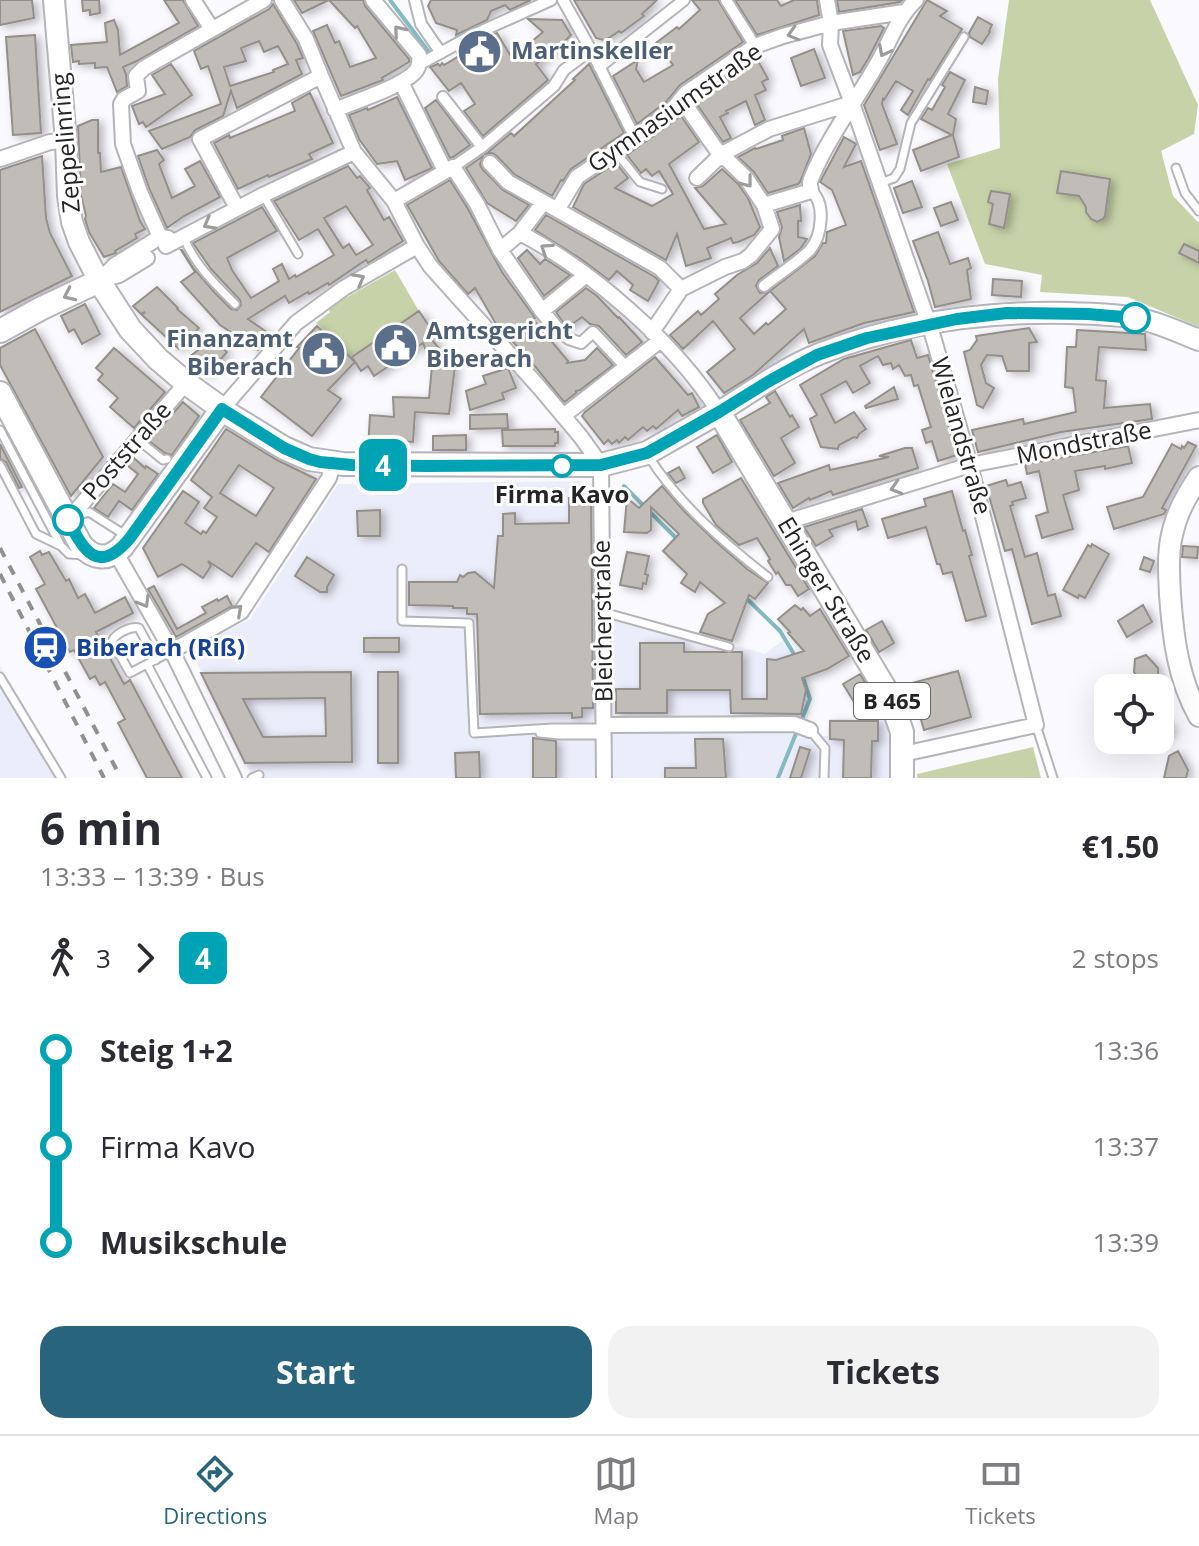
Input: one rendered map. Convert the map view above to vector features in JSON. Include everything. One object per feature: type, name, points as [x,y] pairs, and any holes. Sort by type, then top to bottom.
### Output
[{"type":"main road","name":"Zeppelinring","points":[[54,0],[72,222],[99,281]]},
{"type":"main road","points":[[3,327],[99,281],[136,336],[158,359],[222,409],[296,454],[309,459],[352,465],[427,466],[601,465],[647,453],[817,355],[867,338],[983,315],[1088,314],[1135,318],[1199,340]]},
{"type":"main road","points":[[0,393],[81,545],[102,552],[222,409]]},
{"type":"main road","name":"Ehinger Straße","points":[[719,412],[890,697],[902,732],[902,778]]},
{"type":"main road","points":[[1199,477],[1182,504],[1173,529],[1168,559],[1173,633],[1184,684],[1199,716]]},
{"type":"street","points":[[193,0],[212,29]]},
{"type":"street","points":[[163,242],[123,144],[121,104],[138,91],[136,76],[144,68],[264,0]]},
{"type":"street","points":[[282,0],[306,39],[354,152],[394,201],[417,246],[444,283],[563,416],[601,465]]},
{"type":"street","points":[[373,0],[419,55],[420,64]]},
{"type":"street","points":[[415,0],[421,24],[441,53]]},
{"type":"street","points":[[335,110],[401,82],[420,64],[475,34],[551,0]]},
{"type":"street","points":[[563,0],[635,138]]},
{"type":"street","points":[[599,67],[684,0]]},
{"type":"street","points":[[726,0],[755,46]]},
{"type":"street","name":"Wielandstraße","points":[[827,0],[831,23],[830,45],[928,324],[970,465],[1036,725]]},
{"type":"street","points":[[764,286],[812,248],[822,218],[818,197],[811,191],[809,183],[904,12],[916,0]]},
{"type":"street","name":"Gymnasiumstraße","points":[[557,210],[577,177],[673,109],[686,93],[755,46],[831,23],[904,12]]},
{"type":"street","points":[[394,201],[480,149],[554,86],[564,70],[591,50]]},
{"type":"street","points":[[237,208],[200,139],[321,76]]},
{"type":"street","points":[[401,82],[449,169],[477,204],[500,250],[542,311],[569,339],[581,343],[593,332],[627,368]]},
{"type":"street","points":[[443,97],[490,163],[508,182],[660,268],[681,289]]},
{"type":"street","points":[[563,416],[627,368],[656,336],[681,289],[743,261],[772,229],[764,205],[746,178],[716,149],[682,100]]},
{"type":"street","points":[[697,178],[722,154],[769,129],[852,103]]},
{"type":"street","points":[[0,159],[50,142],[66,141]]},
{"type":"street","points":[[99,281],[115,265],[163,242],[184,238],[237,208],[354,152]]},
{"type":"street","points":[[764,205],[811,191]]},
{"type":"street","points":[[500,250],[520,233],[543,203]]},
{"type":"street","points":[[520,233],[586,275],[656,336],[703,387],[719,412]]},
{"type":"street","points":[[222,409],[296,323],[333,302],[344,288],[417,246]]},
{"type":"street","points":[[99,281],[119,275],[147,258]]},
{"type":"street","points":[[542,311],[586,275]]},
{"type":"street","name":"Poststraße","points":[[68,520],[93,480],[139,437],[186,383]]},
{"type":"street","name":"Mondstraße","points":[[786,522],[970,465],[1199,420]]},
{"type":"street","points":[[172,651],[241,612],[329,478],[333,463]]},
{"type":"street","name":"Bleicherstraße","points":[[601,465],[604,778]]},
{"type":"street","points":[[102,552],[172,651],[234,778]]},
{"type":"street","points":[[604,729],[794,724],[810,730]]},
{"type":"street","points":[[903,754],[1036,725]]},
{"type":"lane","points":[[880,183],[894,178],[900,169],[911,123],[964,37]]},
{"type":"lane","points":[[615,151],[640,182],[662,189]]},
{"type":"lane","points":[[1176,168],[1185,193],[1199,211]]},
{"type":"lane","points":[[263,195],[298,254]]},
{"type":"lane","points":[[184,238],[203,272],[235,304]]},
{"type":"lane","points":[[0,409],[102,552]]},
{"type":"lane","points":[[0,430],[61,546],[69,554],[102,552]]},
{"type":"lane","points":[[139,437],[163,460],[167,459]]},
{"type":"lane","points":[[647,453],[705,523],[768,577]]},
{"type":"lane","points":[[0,465],[36,534],[61,546]]},
{"type":"lane","points":[[68,520],[89,512],[102,552]]},
{"type":"lane","points":[[402,569],[402,621],[469,623],[474,733],[553,728],[604,729]]},
{"type":"lane","points":[[603,612],[729,647]]},
{"type":"lane","points":[[172,651],[152,662],[130,673],[112,641],[114,636],[133,627],[139,628],[152,662],[207,778]]},
{"type":"lane","points":[[0,677],[61,778]]},
{"type":"lane","points":[[1036,725],[1053,778]]},
{"type":"lane","points":[[810,730],[825,748],[824,778]]},
{"type":"shaded area","points":[[581,481],[592,493],[597,617],[730,650],[738,646],[765,654],[783,640],[797,659],[810,699],[806,735],[828,736],[829,719],[891,720],[893,778],[253,778],[190,649],[250,619],[338,484]]},
{"type":"shaded area","points":[[0,665],[66,778],[0,778]]},
{"type":"green space","points":[[1009,0],[1150,0],[1198,105],[1194,134],[1161,151],[1173,196],[1199,223],[1199,327],[1128,297],[1040,292],[1042,275],[985,264],[947,164],[1000,148],[998,79]]},
{"type":"green space","points":[[395,270],[419,311],[352,359],[316,323],[330,312],[328,308]]},
{"type":"green space","points":[[1033,747],[1041,778],[917,778],[917,774]]},
{"type":"building","points":[[0,0],[32,0],[34,18],[0,25]]},
{"type":"building","points":[[82,0],[99,0],[100,13],[90,15],[90,10],[83,11]]},
{"type":"building","points":[[164,0],[183,0],[198,26],[123,67],[127,86],[117,92],[107,67],[95,68],[95,63],[73,62],[71,45],[107,42],[105,23],[114,20],[120,55],[179,23]]},
{"type":"building","points":[[294,0],[329,0],[302,13]]},
{"type":"building","points":[[329,0],[363,0],[409,62],[383,80],[341,96],[313,31],[327,25],[335,43],[339,41],[350,67],[376,58],[357,26],[355,28]]},
{"type":"building","points":[[431,0],[531,0],[510,10],[505,5],[491,11],[487,20],[456,35],[457,30],[436,23],[428,6]]},
{"type":"building","points":[[574,0],[657,0],[642,14],[644,16],[621,33],[619,31],[603,40],[596,38]]},
{"type":"building","points":[[692,0],[718,0],[743,42],[680,85],[666,102],[637,124],[613,76],[638,60],[636,69],[644,82],[673,65],[656,43],[677,27],[679,29],[700,10]]},
{"type":"building","points":[[735,0],[777,0],[781,6],[794,0],[817,0],[819,15],[757,35]]},
{"type":"building","points":[[837,0],[902,0],[839,12]]},
{"type":"building","points":[[927,0],[947,11],[940,16],[962,29],[908,115],[901,110],[913,91],[896,81],[883,99],[882,104],[897,144],[880,150],[864,105]]},
{"type":"building","points":[[273,4],[297,44],[303,58],[296,60],[302,74],[237,108],[231,91],[223,116],[195,130],[190,137],[162,149],[149,131],[221,104],[208,66],[201,69],[194,51]],"holes":[[[259,41],[264,52],[278,46],[288,64],[274,72],[230,86],[224,67],[246,61],[241,48]]]},
{"type":"building","points":[[978,17],[992,25],[982,44],[970,37],[969,33]]},
{"type":"building","points":[[528,19],[562,20],[571,35],[536,64],[548,80],[483,136],[464,111],[475,104],[461,83],[449,91],[430,67],[444,65],[459,56],[457,53],[497,33],[512,58],[543,32]]},
{"type":"building","points":[[884,28],[868,59],[860,72],[853,75],[843,31]]},
{"type":"building","points":[[35,35],[41,133],[13,135],[6,37]]},
{"type":"building","points":[[814,49],[825,78],[801,86],[791,58]]},
{"type":"building","points":[[756,57],[768,79],[762,82],[766,90],[755,95],[765,120],[755,125],[746,101],[726,111],[728,113],[720,117],[731,138],[723,142],[694,100]]},
{"type":"building","points":[[171,64],[192,95],[146,127],[143,122],[139,124],[132,106],[165,94],[152,75]]},
{"type":"building","points":[[589,64],[624,133],[571,169],[552,196],[514,174],[497,156],[486,154],[511,133],[514,136]]},
{"type":"building","points":[[950,72],[965,80],[948,114],[956,119],[953,135],[959,157],[921,171],[913,150],[952,135],[921,119],[928,108],[932,110]]},
{"type":"building","points":[[975,87],[988,91],[986,104],[973,102]]},
{"type":"building","points":[[310,93],[333,143],[309,154],[312,159],[238,189],[214,143],[295,111],[292,103]]},
{"type":"building","points":[[397,97],[432,168],[405,180],[397,161],[377,164],[359,139],[349,115]]},
{"type":"building","points":[[436,100],[470,145],[450,158],[425,108]]},
{"type":"building","points":[[681,116],[699,142],[669,164],[704,229],[726,224],[695,188],[703,186],[722,169],[748,198],[760,227],[754,235],[738,242],[733,243],[731,238],[707,248],[711,258],[686,266],[677,234],[666,260],[573,207],[584,184],[616,163],[628,178],[615,188],[652,206],[673,194],[659,171],[652,176],[646,169],[641,173],[627,155]]},
{"type":"building","points":[[98,120],[101,172],[121,167],[145,229],[135,234],[137,238],[116,253],[104,257],[89,232],[81,195],[78,126]]},
{"type":"building","points":[[804,128],[811,154],[800,182],[768,193],[754,172],[738,157],[755,148],[783,140],[782,136]]},
{"type":"building","points":[[844,137],[856,144],[844,167],[861,161],[914,312],[864,323],[809,343],[804,329],[753,375],[724,393],[707,372],[735,349],[713,321],[683,349],[670,335],[698,311],[701,315],[719,299],[715,294],[757,263],[770,248],[778,266],[759,280],[756,286],[760,293],[769,292],[740,318],[754,334],[786,309],[770,291],[815,256],[826,243],[827,232],[846,225],[832,190],[820,182]]},
{"type":"building","points":[[157,150],[164,160],[159,164],[172,198],[195,186],[185,169],[200,161],[220,197],[167,228],[138,156]]},
{"type":"building","points":[[42,156],[46,218],[50,233],[72,276],[0,312],[0,170]]},
{"type":"building","points":[[483,156],[480,165],[483,170],[503,190],[529,205],[516,221],[487,203],[466,168]]},
{"type":"building","points":[[348,166],[370,188],[367,190],[384,220],[389,217],[403,241],[368,263],[366,260],[329,285],[289,303],[285,296],[248,319],[271,335],[258,350],[220,325],[181,282],[195,272],[181,250],[215,293],[231,309],[237,310],[240,300],[211,269],[193,243],[262,207],[277,231],[227,258],[251,298],[279,281],[273,269],[282,264],[289,279],[334,255],[318,229],[299,240],[274,201]],"holes":[[[346,206],[373,245],[356,255],[349,244],[343,248],[324,218]]]},
{"type":"building","points":[[1061,171],[1110,179],[1103,219],[1097,222],[1091,219],[1079,196],[1057,193]]},
{"type":"building","points":[[450,180],[502,272],[567,363],[585,360],[597,348],[613,365],[566,401],[496,324],[475,288],[468,294],[439,261],[407,205]]},
{"type":"building","points":[[912,181],[922,207],[903,213],[894,188]]},
{"type":"building","points":[[991,191],[1010,194],[1004,228],[989,224],[993,204],[988,202]]},
{"type":"building","points":[[951,202],[958,220],[941,226],[934,208]]},
{"type":"building","points":[[800,205],[798,237],[807,239],[784,261],[779,237],[782,227],[777,212]]},
{"type":"building","points":[[546,215],[655,277],[659,281],[648,301],[630,290],[633,285],[617,271],[609,280],[535,230]]},
{"type":"building","points":[[938,232],[950,264],[968,258],[971,299],[935,307],[913,241]]},
{"type":"building","points":[[1184,244],[1199,251],[1199,263],[1179,253]]},
{"type":"building","points":[[527,250],[540,264],[545,259],[570,275],[544,296],[518,258]]},
{"type":"building","points":[[993,279],[1022,281],[1021,297],[992,295]]},
{"type":"building","points":[[157,287],[199,328],[179,349],[142,315],[145,312],[141,314],[133,306]]},
{"type":"building","points":[[586,288],[642,342],[626,355],[599,326],[590,324],[582,317],[567,328],[556,312]]},
{"type":"building","points":[[85,304],[100,334],[82,344],[74,329],[69,332],[61,316]]},
{"type":"building","points":[[419,311],[435,335],[430,338],[455,366],[449,414],[415,412],[413,442],[380,439],[379,450],[368,449],[370,415],[394,417],[393,397],[429,398],[432,366],[423,343],[374,376],[368,366],[361,371],[352,357]]},
{"type":"building","points":[[317,326],[355,362],[328,390],[341,399],[312,436],[261,397],[297,347]]},
{"type":"building","points":[[1029,328],[1037,342],[1029,343],[1029,371],[1007,371],[1002,356],[987,355],[981,365],[986,383],[994,388],[983,408],[977,405],[964,352],[970,350],[977,340],[976,336]]},
{"type":"building","points":[[35,329],[103,457],[71,496],[0,365],[0,348]]},
{"type":"building","points":[[1077,330],[1145,334],[1146,350],[1099,347],[1096,380],[1106,381],[1104,408],[1150,404],[1152,419],[1061,432],[978,452],[972,430],[1023,419],[1024,424],[1076,412],[1073,388],[1065,387],[1067,347],[1076,347]]},
{"type":"building","points":[[212,339],[227,352],[207,375],[188,358]]},
{"type":"building","points":[[911,340],[917,358],[928,355],[957,455],[938,461],[932,441],[926,443],[922,430],[931,427],[918,385],[914,386],[911,375],[905,376],[899,365],[893,369],[891,363],[883,365],[878,356],[860,366],[870,383],[853,393],[846,381],[821,395],[835,423],[854,412],[866,429],[857,438],[839,445],[838,449],[821,447],[810,419],[817,415],[800,385],[844,359]]},
{"type":"building","points":[[114,348],[165,392],[134,428],[110,407],[118,398],[98,380],[103,374],[96,368]]},
{"type":"building","points":[[655,357],[688,395],[692,393],[699,407],[682,416],[678,410],[656,429],[653,426],[647,431],[643,427],[628,440],[625,437],[619,443],[617,440],[612,444],[608,440],[604,444],[582,416]]},
{"type":"building","points":[[508,368],[516,388],[502,393],[504,399],[470,410],[466,391],[486,384],[483,376]]},
{"type":"building","points":[[894,387],[898,399],[866,408],[865,406]]},
{"type":"building","points":[[775,391],[799,427],[781,438],[795,463],[774,476],[740,420],[770,403],[766,397]]},
{"type":"building","points":[[183,402],[199,416],[172,455],[149,441]]},
{"type":"building","points":[[507,414],[508,428],[470,429],[470,415]]},
{"type":"building","points":[[226,429],[316,479],[269,552],[256,543],[232,577],[208,561],[211,566],[203,578],[182,564],[158,577],[143,548],[183,491],[199,502],[185,523],[201,534],[203,531],[206,533],[217,517],[204,508],[212,497],[191,480]],"holes":[[[239,465],[274,488],[256,516],[220,493]]]},
{"type":"building","points":[[555,429],[558,443],[555,446],[503,446],[502,430]]},
{"type":"building","points":[[466,435],[466,450],[433,450],[433,436]]},
{"type":"building","points":[[717,435],[732,462],[713,473],[697,447]]},
{"type":"building","points":[[1188,442],[1196,446],[1162,508],[1166,510],[1164,514],[1114,529],[1107,507],[1143,497],[1172,444],[1181,449]]},
{"type":"building","points":[[0,444],[22,487],[19,488],[6,462],[0,459]]},
{"type":"building","points":[[1128,446],[1132,463],[1075,471],[1079,490],[1063,495],[1073,529],[1042,538],[1036,516],[1048,512],[1039,471],[1027,474],[1025,464]]},
{"type":"building","points":[[912,448],[918,468],[833,495],[831,491],[809,498],[793,508],[778,483],[829,465],[830,470],[889,457],[879,456]]},
{"type":"building","points":[[134,458],[158,474],[132,510],[119,501],[108,517],[94,508],[113,484],[125,492],[138,474],[128,466]]},
{"type":"building","points":[[679,467],[685,478],[676,483],[668,473]]},
{"type":"building","points":[[741,478],[809,589],[798,596],[778,572],[776,574],[757,538],[739,545],[716,525],[703,503],[703,499]]},
{"type":"building","points":[[1006,480],[1008,486],[1021,482],[1026,498],[1012,502],[1010,506],[1025,557],[1037,553],[1048,596],[1055,594],[1061,616],[1032,624],[1012,549],[1005,551],[986,486]]},
{"type":"building","points":[[662,486],[715,541],[768,583],[755,599],[749,595],[732,641],[700,632],[708,614],[725,603],[700,582],[695,592],[681,583],[687,574],[663,551],[679,534],[651,507],[651,530],[647,533],[624,532],[627,498],[639,508]]},
{"type":"building","points":[[952,491],[972,555],[969,556],[986,616],[966,621],[952,572],[943,574],[940,564],[937,564],[926,527],[888,538],[882,519],[926,506],[924,499]]},
{"type":"building","points":[[569,498],[591,498],[593,708],[582,708],[582,717],[572,718],[572,713],[480,714],[477,614],[467,614],[467,608],[453,606],[409,605],[409,582],[457,582],[460,575],[463,577],[475,572],[494,588],[498,536],[503,536],[503,514],[515,513],[515,524],[569,523]]},
{"type":"building","points":[[862,509],[868,526],[858,530],[856,521],[829,530],[833,536],[816,546],[804,527]]},
{"type":"building","points":[[380,510],[380,536],[358,536],[357,511]]},
{"type":"building","points":[[1092,544],[1109,554],[1085,598],[1079,595],[1078,598],[1063,590],[1088,545],[1091,547]]},
{"type":"building","points":[[1183,546],[1198,547],[1197,558],[1182,557]]},
{"type":"building","points":[[40,551],[42,555],[49,552],[66,581],[69,579],[78,598],[85,594],[95,613],[125,597],[133,613],[96,632],[124,684],[130,680],[182,778],[147,778],[118,723],[125,719],[105,682],[100,685],[95,676],[90,679],[74,650],[70,652],[36,589],[45,584],[30,557]]},
{"type":"building","points":[[627,552],[649,556],[645,574],[648,575],[642,589],[620,585]]},
{"type":"building","points":[[307,557],[334,575],[327,592],[320,592],[295,576]]},
{"type":"building","points":[[1144,557],[1154,561],[1150,572],[1140,569]]},
{"type":"building","points":[[154,586],[177,629],[206,613],[202,607],[217,599],[227,596],[232,606],[176,637],[148,589]]},
{"type":"building","points":[[795,605],[810,616],[820,609],[849,656],[827,669],[802,678],[806,690],[801,714],[731,713],[730,690],[667,690],[667,713],[616,713],[616,689],[640,689],[640,643],[684,643],[684,652],[742,652],[742,699],[767,699],[767,659],[776,660],[804,651],[778,619]]},
{"type":"building","points":[[1143,605],[1152,622],[1127,637],[1118,621]]},
{"type":"building","points":[[882,621],[894,643],[879,652],[866,630]]},
{"type":"building","points":[[364,638],[399,638],[399,652],[364,652]]},
{"type":"building","points":[[1146,655],[1158,668],[1158,674],[1135,674],[1135,659]]},
{"type":"building","points":[[958,671],[971,717],[924,730],[912,683]]},
{"type":"building","points":[[351,672],[352,762],[245,763],[201,673]],"holes":[[[325,698],[326,736],[263,737],[243,699]]]},
{"type":"building","points":[[378,672],[398,672],[398,763],[378,763]]},
{"type":"building","points":[[860,674],[877,702],[860,712],[843,684]]},
{"type":"building","points":[[830,721],[878,721],[878,741],[872,741],[871,778],[843,778],[844,740],[830,739]]},
{"type":"building","points":[[533,738],[556,741],[556,778],[533,778]]},
{"type":"building","points":[[695,739],[723,739],[726,778],[665,778],[665,768],[696,768]]},
{"type":"building","points":[[800,747],[810,750],[801,778],[790,778]]},
{"type":"building","points":[[1178,751],[1188,770],[1186,778],[1164,778],[1169,756]]},
{"type":"building","points":[[479,752],[480,778],[456,778],[455,753]]},
{"type":"waterway","points":[[390,0],[429,52]]},
{"type":"waterway","points":[[624,486],[679,541]]},
{"type":"waterway","points":[[744,596],[780,631],[797,659]]},
{"type":"waterway","points":[[778,778],[810,699],[802,675]]},
{"type":"railway","points":[[0,548],[121,778]]},
{"type":"railway","points":[[0,574],[104,778]]},
{"type":"bus line","name":"4","points":[[68,520],[81,545],[91,555],[116,553],[222,409],[284,448],[320,462],[427,466],[601,465],[647,453],[817,355],[867,338],[928,324],[1007,313],[1135,318]]},
{"type":"place","name":"Martinskeller","points":[[480,51]]},
{"type":"place","name":"Amtsgericht Biberach","points":[[395,345]]},
{"type":"place","name":"Finanzamt Biberach","points":[[324,353]]},
{"type":"place","name":"Firma Kavo","points":[[562,466]]},
{"type":"place","name":"Biberach (Riß)","points":[[45,648]]}]
